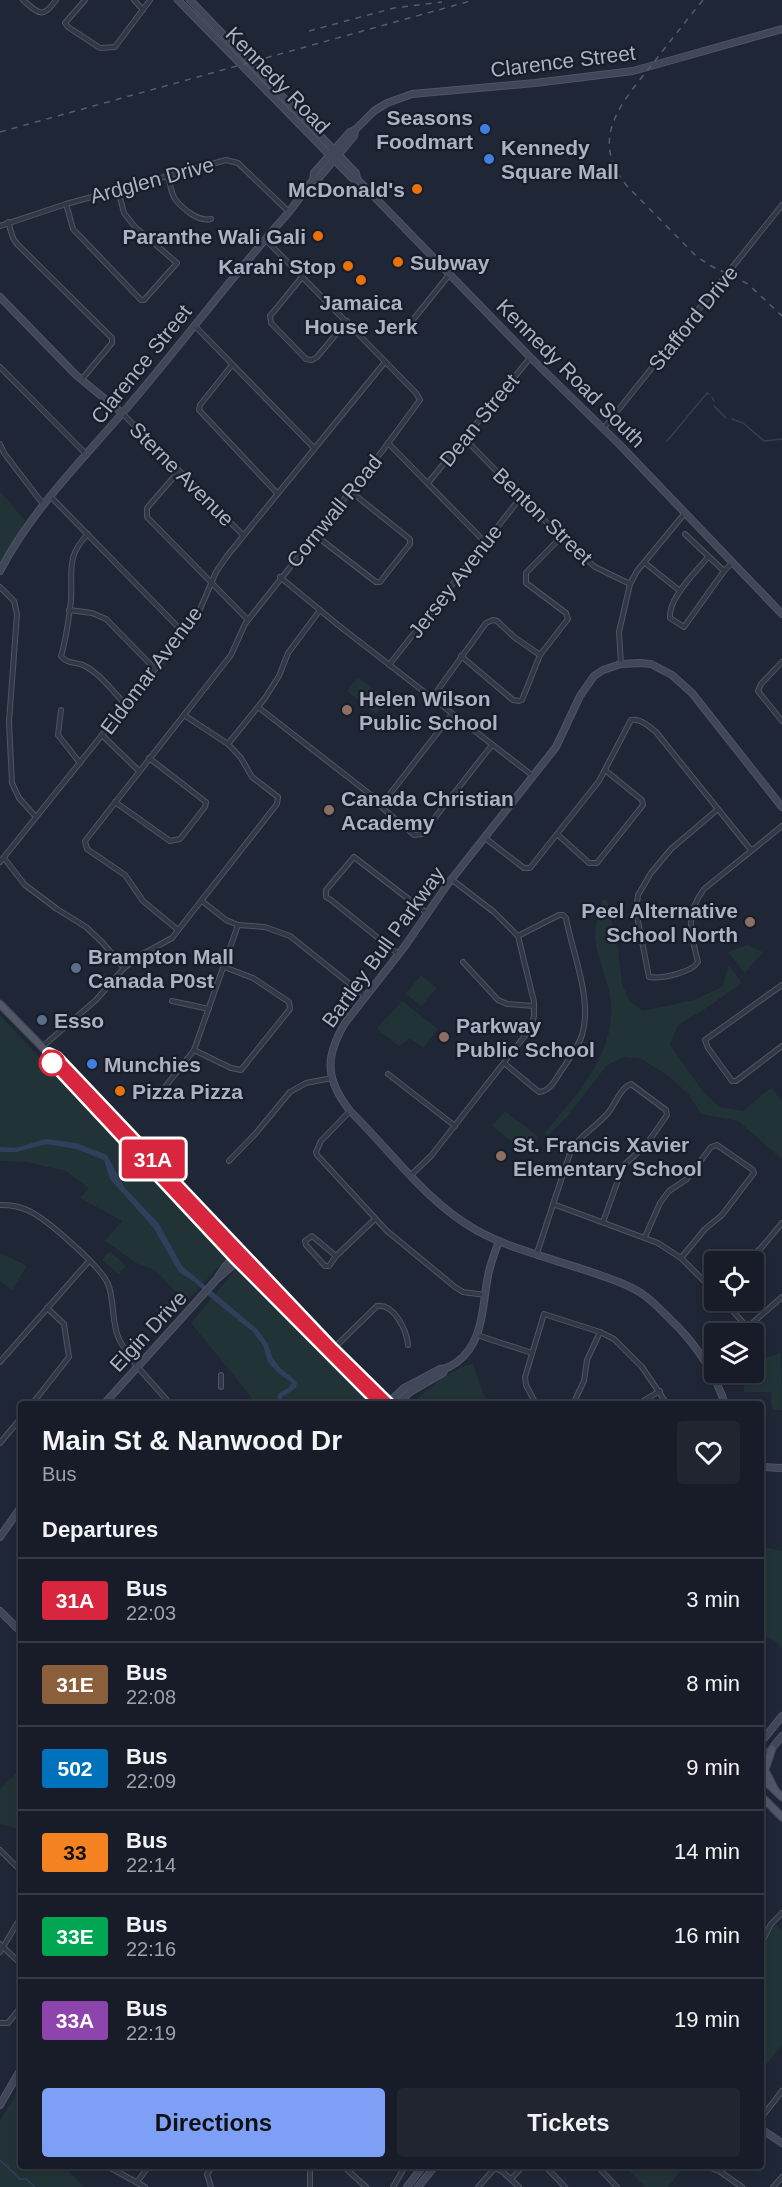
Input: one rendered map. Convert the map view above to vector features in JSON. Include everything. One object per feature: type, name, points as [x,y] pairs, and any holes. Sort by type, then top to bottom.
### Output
[{"type":"main road","points":[[0,1004],[49,1054],[57,1058],[242,1252],[377,1401]]},
{"type":"main road","points":[[49,1054],[52,1062],[236,1259],[385,1401]]},
{"type":"main road","points":[[772,1749],[765,1771],[775,1790]]},
{"type":"main road","points":[[764,1780],[782,1797]]},
{"type":"main road","points":[[764,1799],[782,1817]]},
{"type":"street","points":[[24,0],[38,13],[43,13],[48,11],[56,0]]},
{"type":"street","points":[[85,0],[65,23],[100,48],[115,47],[150,0]]},
{"type":"street","points":[[134,0],[143,10]]},
{"type":"street","name":"Kennedy Road","points":[[178,0],[334,155]]},
{"type":"street","name":"Kennedy Road","points":[[190,0],[334,155]]},
{"type":"street","name":"Clarence Street","points":[[0,571],[11,549],[43,504],[122,414],[289,212],[313,180],[314,173],[334,155],[350,132],[374,111],[390,101],[412,94],[633,71],[782,29]]},
{"type":"street","name":"Kennedy Road South","points":[[334,155],[356,173],[357,179],[782,614]]},
{"type":"street","name":"Ardglen Drive","points":[[0,226],[66,204],[231,160],[238,163],[289,212]]},
{"type":"street","points":[[168,176],[174,198],[202,220],[212,219]]},
{"type":"street","points":[[66,204],[73,229],[141,300],[144,300],[177,263],[135,227],[124,213],[118,190]]},
{"type":"street","name":"Stafford Drive","points":[[603,429],[782,205]]},
{"type":"street","points":[[8,222],[17,244],[112,338],[112,343],[82,380]]},
{"type":"street","name":"Cornwall Road","points":[[178,930],[143,901],[125,875],[85,847],[85,841],[231,655],[248,620],[420,400],[347,321],[265,239]]},
{"type":"street","points":[[412,321],[450,274]]},
{"type":"street","points":[[303,276],[270,316],[271,323],[306,359],[312,360],[317,357],[347,321]]},
{"type":"street","points":[[0,297],[82,380],[122,414]]},
{"type":"street","points":[[194,325],[314,448]]},
{"type":"street","name":"Dean Street","points":[[428,483],[530,357]]},
{"type":"street","name":"Eldomar Avenue","points":[[2,860],[184,633],[202,607],[211,583],[226,556],[385,362]]},
{"type":"street","points":[[232,365],[200,405],[199,410],[277,493]]},
{"type":"street","points":[[0,367],[87,455]]},
{"type":"street","name":"Sterne Avenue","points":[[122,414],[243,535]]},
{"type":"street","name":"Benton Street","points":[[464,438],[561,537],[595,567],[630,584]]},
{"type":"street","points":[[388,443],[485,542]]},
{"type":"street","points":[[0,444],[4,453],[43,504]]},
{"type":"street","points":[[179,471],[147,508],[146,514],[248,620]]},
{"type":"street","points":[[315,535],[376,582],[380,582],[396,564],[410,544],[410,539],[350,491]]},
{"type":"street","points":[[51,497],[184,633]]},
{"type":"street","name":"Jersey Avenue","points":[[389,664],[521,497]]},
{"type":"street","points":[[621,664],[619,632],[630,584],[637,571],[685,513]]},
{"type":"street","points":[[88,534],[74,552],[72,560],[69,610],[61,657],[66,662],[77,663],[92,670],[126,705]]},
{"type":"street","points":[[685,534],[724,571]]},
{"type":"street","points":[[461,656],[513,700],[522,700],[540,655],[568,619],[568,615],[526,583],[526,573],[561,537]]},
{"type":"street","points":[[708,557],[680,591],[670,612],[670,618],[684,627],[732,562]]},
{"type":"street","points":[[645,563],[680,591]]},
{"type":"street","points":[[280,578],[533,776]]},
{"type":"street","points":[[0,587],[14,601],[17,614],[9,722],[12,783],[19,798],[36,817]]},
{"type":"street","points":[[69,610],[92,613],[106,619],[155,669]]},
{"type":"street","points":[[228,744],[258,707],[279,676],[288,653],[320,610]]},
{"type":"street","points":[[432,698],[486,622],[493,620],[540,655]]},
{"type":"street","points":[[782,662],[761,684],[759,691],[782,721]]},
{"type":"street","name":"Bartley Bull Parkway","points":[[704,1359],[681,1331],[642,1293],[619,1281],[499,1241],[477,1231],[446,1210],[350,1112],[335,1090],[331,1054],[337,1036],[365,996],[399,954],[451,879],[556,747],[580,696],[594,676],[603,670],[621,664],[651,664],[672,675],[692,693],[782,807]]},
{"type":"street","points":[[258,707],[369,794],[414,835],[422,834],[492,745]]},
{"type":"street","points":[[61,710],[58,735],[80,763]]},
{"type":"street","points":[[379,805],[452,714]]},
{"type":"street","points":[[42,1047],[96,1000],[124,968],[141,955],[168,941],[278,804],[278,797],[252,777],[241,758],[228,744],[184,715]]},
{"type":"street","points":[[485,838],[527,869],[599,781],[631,720],[639,720],[656,732],[751,850]]},
{"type":"street","points":[[102,735],[139,771]]},
{"type":"street","points":[[115,802],[170,842],[180,839],[193,823],[207,804],[205,800],[149,758]]},
{"type":"street","points":[[557,834],[589,862],[597,863],[644,805],[642,800],[605,770]]},
{"type":"street","points":[[718,809],[671,849],[651,873],[638,895],[636,911],[650,977],[659,977],[696,965],[698,962],[690,928],[690,916],[695,901],[704,890],[782,826]]},
{"type":"street","points":[[399,954],[326,897],[326,890],[354,857],[428,914]]},
{"type":"street","points":[[2,860],[26,885],[57,909],[86,927],[124,968]]},
{"type":"street","points":[[411,1175],[431,1156],[534,1022],[534,1006],[529,978],[518,936],[494,912],[451,879]]},
{"type":"street","points":[[202,901],[226,920],[238,925],[265,927],[290,936],[365,996]]},
{"type":"street","points":[[504,1063],[538,1092],[543,1091],[555,1081],[577,1048],[585,1020],[584,994],[566,918],[559,915],[518,936]]},
{"type":"street","points":[[165,1087],[194,1050],[238,925]]},
{"type":"street","points":[[463,962],[498,1000],[507,1004],[534,1006]]},
{"type":"street","points":[[194,1050],[231,1068],[241,1070],[290,1010],[289,1002],[253,978],[224,967]]},
{"type":"street","points":[[782,985],[705,1040],[708,1048],[732,1081],[736,1081],[782,1046]]},
{"type":"street","points":[[172,1001],[209,1009]]},
{"type":"street","points":[[388,1074],[455,1126]]},
{"type":"street","points":[[229,1161],[297,1086],[332,1077]]},
{"type":"street","points":[[537,1253],[571,1150],[575,1143],[608,1114],[626,1086],[631,1084],[668,1111],[646,1145],[623,1166],[603,1222]]},
{"type":"street","points":[[350,1112],[321,1141],[316,1152],[375,1219],[455,1287],[463,1292],[485,1295]]},
{"type":"street","points":[[645,1237],[660,1203],[669,1191],[687,1179],[711,1147],[717,1145],[754,1173],[722,1215],[705,1229],[681,1258]]},
{"type":"street","points":[[554,1204],[645,1237],[681,1258],[704,1280]]},
{"type":"street","points":[[0,1205],[28,1210],[62,1236],[102,1274],[112,1295],[113,1316],[118,1338],[168,1401]]},
{"type":"street","points":[[336,1256],[312,1236],[306,1241],[306,1245],[325,1266],[329,1266],[336,1256],[375,1219]]},
{"type":"street","points":[[757,1251],[782,1223]]},
{"type":"street","points":[[391,1401],[404,1388],[440,1369],[445,1369],[463,1357],[470,1349],[477,1335],[488,1274],[499,1241]]},
{"type":"street","name":"Elgin Drive","points":[[107,1401],[242,1252]]},
{"type":"street","points":[[0,1362],[89,1261]]},
{"type":"street","points":[[753,1323],[782,1297]]},
{"type":"street","points":[[331,1351],[377,1306],[381,1305],[385,1306],[403,1324],[408,1345]]},
{"type":"street","points":[[34,1401],[69,1357],[64,1324],[47,1308]]},
{"type":"street","points":[[733,1311],[744,1323]]},
{"type":"street","points":[[534,1401],[525,1384],[525,1377],[544,1314],[600,1332],[614,1339],[642,1367],[665,1401]]},
{"type":"street","points":[[574,1401],[584,1381],[587,1360],[600,1332]]},
{"type":"street","points":[[477,1335],[532,1353]]},
{"type":"street","points":[[401,1401],[410,1392],[443,1374],[445,1369]]},
{"type":"street","points":[[221,1387],[222,1374]]},
{"type":"street","name":"Bartley Bull Parkway","points":[[717,1383],[724,1401]]},
{"type":"street","points":[[643,1401],[660,1391]]},
{"type":"street","points":[[0,1443],[18,1422]]},
{"type":"street","points":[[764,1467],[782,1468]]},
{"type":"street","points":[[0,1537],[3,1528],[18,1510]]},
{"type":"street","points":[[0,1611],[18,1629]]},
{"type":"street","points":[[764,1737],[782,1716]]},
{"type":"street","points":[[764,1758],[782,1736]]},
{"type":"street","points":[[0,1850],[18,1868]]},
{"type":"street","points":[[764,1938],[771,1924],[782,1913]]},
{"type":"street","points":[[0,1952],[18,1922]]},
{"type":"street","points":[[2,1946],[18,1961]]},
{"type":"street","points":[[0,2023],[8,2024],[18,2011]]},
{"type":"street","points":[[0,2105],[18,2074]]},
{"type":"street","points":[[764,2114],[782,2091]]},
{"type":"street","points":[[764,2130],[782,2143]]},
{"type":"street","points":[[113,2169],[145,2187]]},
{"type":"street","points":[[137,2182],[148,2169]]},
{"type":"street","points":[[211,2169],[207,2174],[211,2187]]},
{"type":"street","points":[[310,2169],[310,2187]]},
{"type":"street","points":[[346,2169],[366,2187]]},
{"type":"street","points":[[393,2187],[403,2173],[402,2169]]},
{"type":"street","points":[[406,2187],[421,2169]]},
{"type":"street","points":[[418,2187],[433,2169]]},
{"type":"street","points":[[478,2187],[494,2169]]},
{"type":"street","points":[[496,2169],[519,2187]]},
{"type":"street","points":[[511,2179],[520,2169]]},
{"type":"street","points":[[548,2169],[566,2187]]},
{"type":"street","points":[[600,2169],[617,2187]]},
{"type":"street","points":[[713,2169],[742,2187]]},
{"type":"street","points":[[773,2187],[782,2177]]},
{"type":"shaded area","points":[[0,491],[25,521],[0,566]]},
{"type":"shaded area","points":[[358,677],[387,700],[376,714],[347,691]]},
{"type":"shaded area","points":[[602,900],[607,900],[618,949],[622,984],[629,1000],[642,1011],[694,1000],[722,987],[729,965],[742,983],[678,1025],[670,1045],[704,1093],[720,1107],[743,1111],[772,1087],[782,1102],[782,1159],[738,1121],[701,1114],[689,1095],[670,1077],[642,1059],[624,1057],[607,1065],[567,1117],[548,1136],[544,1133],[591,1074],[607,1040],[611,1022],[611,1004],[595,940]]},
{"type":"shaded area","points":[[747,945],[763,952],[745,973],[728,952]]},
{"type":"shaded area","points":[[421,975],[437,988],[421,1006],[406,994]]},
{"type":"shaded area","points":[[402,1001],[438,1029],[423,1048],[410,1038],[399,1046],[379,1031],[378,1027]]},
{"type":"shaded area","points":[[0,1015],[227,1258],[186,1302],[155,1270],[138,1264],[105,1241],[122,1221],[80,1198],[89,1188],[66,1171],[27,1162],[0,1161]]},
{"type":"shaded area","points":[[505,1111],[539,1137],[527,1153],[492,1126]]},
{"type":"shaded area","points":[[110,1251],[126,1266],[119,1274],[102,1260]]},
{"type":"shaded area","points":[[0,1253],[26,1267],[12,1290],[0,1281]]},
{"type":"shaded area","points":[[237,1268],[367,1401],[255,1401],[191,1323]]},
{"type":"shaded area","points":[[781,1353],[782,1410],[773,1410],[772,1392],[744,1392],[744,1383],[764,1383],[764,1358]]},
{"type":"shaded area","points":[[473,1364],[487,1401],[415,1401],[432,1386]]},
{"type":"shaded area","points":[[764,1547],[782,1551],[782,1649],[775,1641],[764,1636]]},
{"type":"shaded area","points":[[18,1771],[18,1831],[0,1824],[0,1789]]},
{"type":"shaded area","points":[[774,1923],[782,1931],[782,2045],[764,2067],[764,1943]]},
{"type":"shaded area","points":[[18,2091],[18,2169],[66,2169],[84,2187],[0,2187],[0,2121]]},
{"type":"shaded area","points":[[628,2169],[682,2169],[668,2187],[645,2187]]},
{"type":"water","points":[[46,1139],[76,1143],[107,1155],[124,1187],[159,1224],[182,1266],[258,1330],[280,1368],[297,1382],[296,1388],[282,1397],[281,1401],[277,1401],[278,1394],[292,1383],[268,1362],[263,1345],[253,1332],[196,1283],[179,1272],[153,1227],[110,1179],[104,1160],[76,1149],[47,1144],[16,1152],[0,1152],[0,1147],[16,1148]]},
{"type":"waterway","points":[[667,441],[707,393],[709,394]]},
{"type":"waterway","points":[[712,397],[714,401]]},
{"type":"waterway","points":[[714,406],[726,418]]},
{"type":"waterway","points":[[732,419],[743,423],[764,441],[782,439]]},
{"type":"waterway","points":[[0,2160],[20,2179],[26,2179],[35,2187]]},
{"type":"railway","points":[[0,132],[474,0]]},
{"type":"railway","points":[[703,0],[629,94],[613,124],[610,154],[616,170],[628,187],[696,256],[748,284],[782,316]]},
{"type":"railway","points":[[309,31],[394,8],[442,2]]},
{"type":"bus line","name":"31A","points":[[377,1401],[234,1257],[51,1061],[49,1054],[57,1058],[333,1349],[386,1401]]},
{"type":"place","name":"Seasons Foodmart","points":[[485,129]]},
{"type":"place","name":"Kennedy Square Mall","points":[[489,159]]},
{"type":"place","name":"McDonald's","points":[[417,189]]},
{"type":"place","name":"Paranthe Wali Gali","points":[[318,236]]},
{"type":"place","name":"Subway","points":[[398,262]]},
{"type":"place","name":"Karahi Stop","points":[[348,266]]},
{"type":"place","name":"Jamaica House Jerk","points":[[361,280]]},
{"type":"place","name":"Helen Wilson Public School","points":[[347,710]]},
{"type":"place","name":"Canada Christian Academy","points":[[329,810]]},
{"type":"place","name":"Peel Alternative School North","points":[[750,922]]},
{"type":"place","name":"Brampton Mall Canada P0st","points":[[76,968]]},
{"type":"place","name":"Esso","points":[[42,1020]]},
{"type":"place","name":"Parkway Public School","points":[[444,1037]]},
{"type":"place","name":"Munchies","points":[[92,1064]]},
{"type":"place","name":"Pizza Pizza","points":[[120,1091]]},
{"type":"place","name":"St. Francis Xavier Elementary School","points":[[501,1156]]}]
